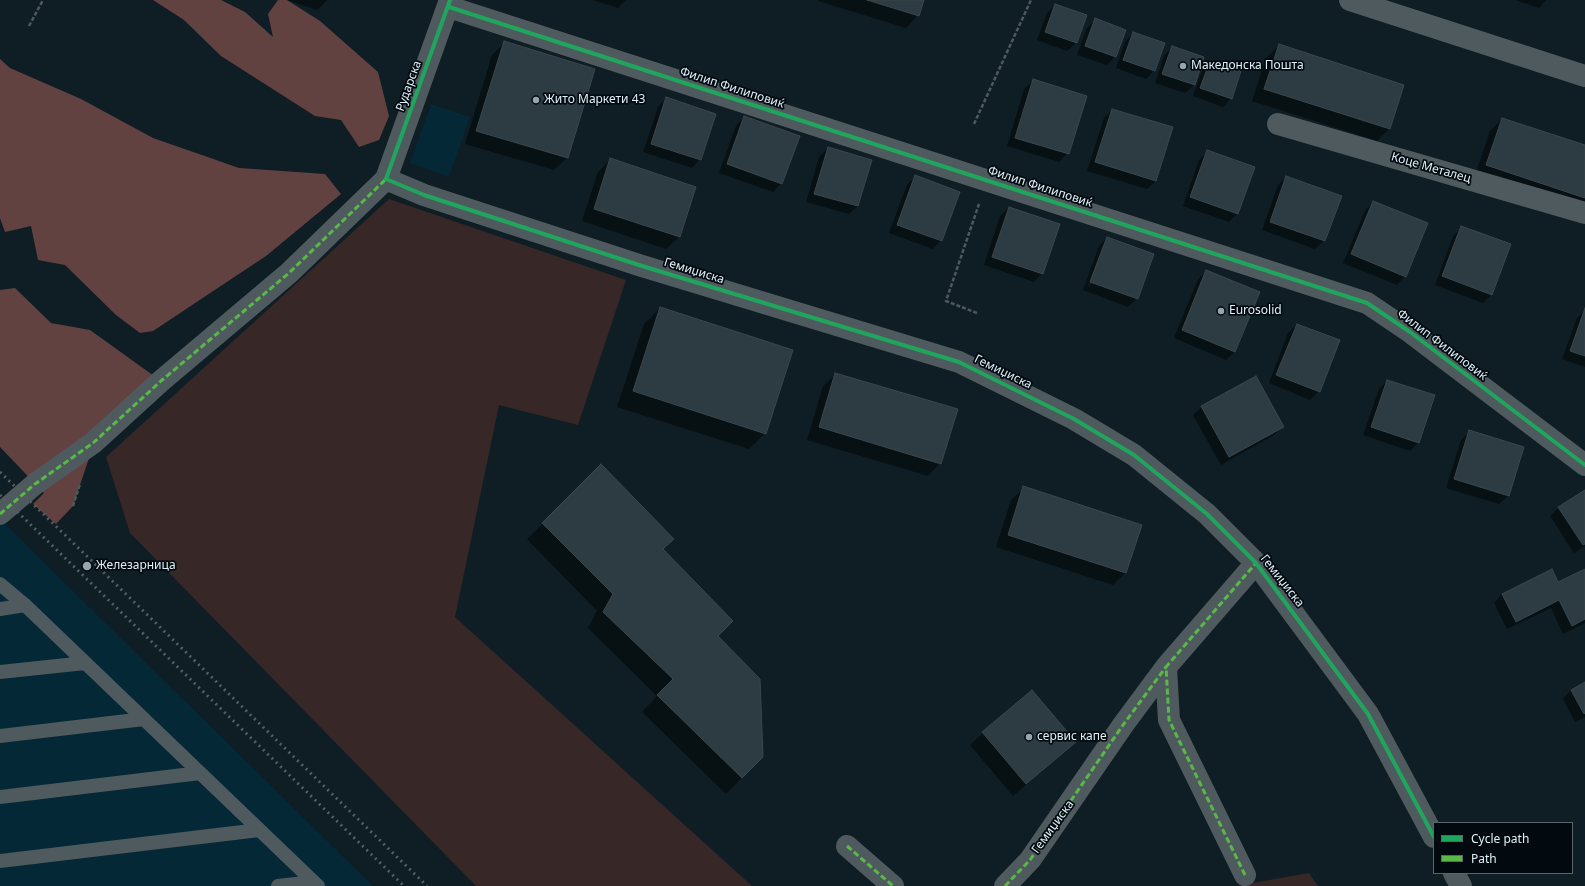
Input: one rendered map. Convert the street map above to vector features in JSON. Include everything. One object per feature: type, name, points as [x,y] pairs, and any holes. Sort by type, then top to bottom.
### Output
[{"type":"street","points":[[1350,0],[1585,76]]},
{"type":"street","name":"Рударска","points":[[386,179],[450,3]]},
{"type":"street","name":"Филип Филиповиќ","points":[[450,3],[987,180],[1367,303],[1410,332],[1585,465]]},
{"type":"street","name":"Коце Металец","points":[[1278,124],[1585,213]]},
{"type":"street","points":[[0,514],[35,484],[94,443],[161,380],[289,273],[386,179]]},
{"type":"street","name":"Гемиџиска","points":[[386,179],[424,195],[642,266],[959,362],[1074,419],[1134,455],[1207,514],[1256,563],[1368,714],[1433,835]]},
{"type":"street","name":"Гемиџиска","points":[[1005,886],[1030,860],[1123,725],[1166,667],[1256,563]]},
{"type":"street","points":[[1166,667],[1169,720],[1245,875]]},
{"type":"street","points":[[848,846],[893,886]]},
{"type":"street","points":[[1455,874],[1461,886]]},
{"type":"lane","points":[[0,584],[25,605],[316,884]]},
{"type":"lane","points":[[0,609],[25,605]]},
{"type":"lane","points":[[0,672],[85,663]]},
{"type":"lane","points":[[0,736],[144,719]]},
{"type":"lane","points":[[0,797],[200,773]]},
{"type":"lane","points":[[0,861],[259,830]]},
{"type":"lane","points":[[278,886],[316,884]]},
{"type":"path","points":[[29,26],[42,0]]},
{"type":"path","points":[[974,124],[1031,0]]},
{"type":"path","points":[[977,313],[946,301],[987,180]]},
{"type":"shaded area","points":[[153,0],[221,0],[245,12],[273,37],[268,14],[278,0],[287,0],[320,21],[378,72],[389,116],[379,140],[359,147],[341,120],[315,116],[221,56],[184,20]]},
{"type":"shaded area","points":[[0,59],[10,68],[81,99],[153,138],[239,168],[325,174],[341,194],[266,256],[153,331],[140,333],[116,315],[65,265],[38,260],[31,226],[5,232],[0,218]]},
{"type":"shaded area","points":[[431,104],[470,117],[449,177],[410,163]]},
{"type":"shaded area","points":[[389,199],[626,280],[578,425],[499,405],[455,617],[752,886],[476,886],[130,533],[106,457]]},
{"type":"shaded area","points":[[15,288],[51,323],[90,330],[161,381],[94,443],[73,506],[56,524],[33,504],[44,493],[0,447],[0,290]]},
{"type":"shaded area","points":[[0,520],[9,528],[373,886],[0,886]]},
{"type":"shaded area","points":[[1309,873],[1318,886],[1235,886]]},
{"type":"building","points":[[867,0],[924,0],[919,16]]},
{"type":"building","points":[[1055,4],[1087,15],[1077,43],[1045,32]]},
{"type":"building","points":[[1095,18],[1126,30],[1116,57],[1085,46]]},
{"type":"building","points":[[1133,32],[1165,43],[1155,71],[1123,60]]},
{"type":"building","name":"Жито Маркети 43","points":[[504,41],[595,69],[568,158],[476,131]]},
{"type":"building","points":[[1279,44],[1404,85],[1390,129],[1264,89]]},
{"type":"building","name":"Македонска Пошта","points":[[1172,46],[1204,57],[1195,85],[1162,74]]},
{"type":"building","points":[[1210,61],[1241,71],[1232,99],[1200,88]]},
{"type":"building","points":[[1033,79],[1087,96],[1069,154],[1015,138]]},
{"type":"building","points":[[666,97],[716,114],[701,160],[651,144]]},
{"type":"building","points":[[1112,109],[1173,127],[1156,181],[1095,162]]},
{"type":"building","points":[[744,116],[800,136],[782,184],[727,164]]},
{"type":"building","points":[[1502,118],[1585,145],[1585,198],[1486,165]]},
{"type":"building","points":[[828,147],[872,160],[858,206],[814,194]]},
{"type":"building","points":[[1207,150],[1255,167],[1238,214],[1190,197]]},
{"type":"building","points":[[610,158],[696,187],[680,237],[594,209]]},
{"type":"building","points":[[915,175],[960,192],[942,241],[897,225]]},
{"type":"building","points":[[1286,176],[1342,196],[1325,241],[1270,222]]},
{"type":"building","points":[[1373,201],[1428,223],[1406,277],[1351,254]]},
{"type":"building","points":[[1009,207],[1060,224],[1043,274],[992,257]]},
{"type":"building","points":[[1461,226],[1511,244],[1492,295],[1442,276]]},
{"type":"building","points":[[1107,237],[1154,254],[1138,299],[1090,282]]},
{"type":"building","name":"Eurosolid","points":[[1206,270],[1260,292],[1235,352],[1182,330]]},
{"type":"building","points":[[660,307],[793,350],[766,434],[633,391]]},
{"type":"building","points":[[1585,308],[1585,356],[1570,351]]},
{"type":"building","points":[[1297,324],[1340,340],[1320,392],[1276,375]]},
{"type":"building","points":[[835,373],[958,409],[941,464],[819,427]]},
{"type":"building","points":[[1256,376],[1284,427],[1229,457],[1201,406]]},
{"type":"building","points":[[1387,380],[1435,395],[1419,443],[1371,427]]},
{"type":"building","points":[[1469,430],[1524,447],[1509,496],[1454,479]]},
{"type":"building","points":[[601,464],[674,539],[663,549],[733,621],[718,636],[760,679],[763,757],[742,778],[657,695],[673,679],[603,612],[613,594],[542,523]]},
{"type":"building","points":[[1023,486],[1142,525],[1126,573],[1008,535]]},
{"type":"building","points":[[1585,490],[1585,544],[1583,545],[1558,507]]},
{"type":"building","points":[[1552,569],[1558,582],[1585,569],[1585,619],[1572,626],[1559,600],[1516,622],[1502,594]]},
{"type":"building","points":[[1585,682],[1585,713],[1584,714],[1571,690]]},
{"type":"building","name":"сервис капе","points":[[1032,690],[1076,742],[1026,784],[982,732]]},
{"type":"railway","points":[[0,472],[427,886]]},
{"type":"railway","points":[[0,495],[404,886]]},
{"type":"marked path","points":[[0,514],[35,484],[93,443],[161,381],[289,273],[386,179]]},
{"type":"marked path","points":[[1245,875],[1169,720],[1166,667],[1256,563]]},
{"type":"marked path","points":[[1005,886],[1030,860],[1123,725],[1166,667]]},
{"type":"marked path","points":[[847,846],[893,886]]},
{"type":"cycle path","points":[[450,0],[386,179],[424,195],[642,266],[959,362],[1074,419],[1134,455],[1207,514],[1256,563],[1368,714],[1433,835]]},
{"type":"cycle path","points":[[449,7],[1367,303],[1410,332],[1585,465]]},
{"type":"place","name":"Македонска Пошта","points":[[1183,66]]},
{"type":"place","name":"Жито Маркети 43","points":[[536,100]]},
{"type":"place","name":"Eurosolid","points":[[1221,311]]},
{"type":"place","name":"Железарница","points":[[87,566]]},
{"type":"place","name":"сервис капе","points":[[1029,737]]}]
